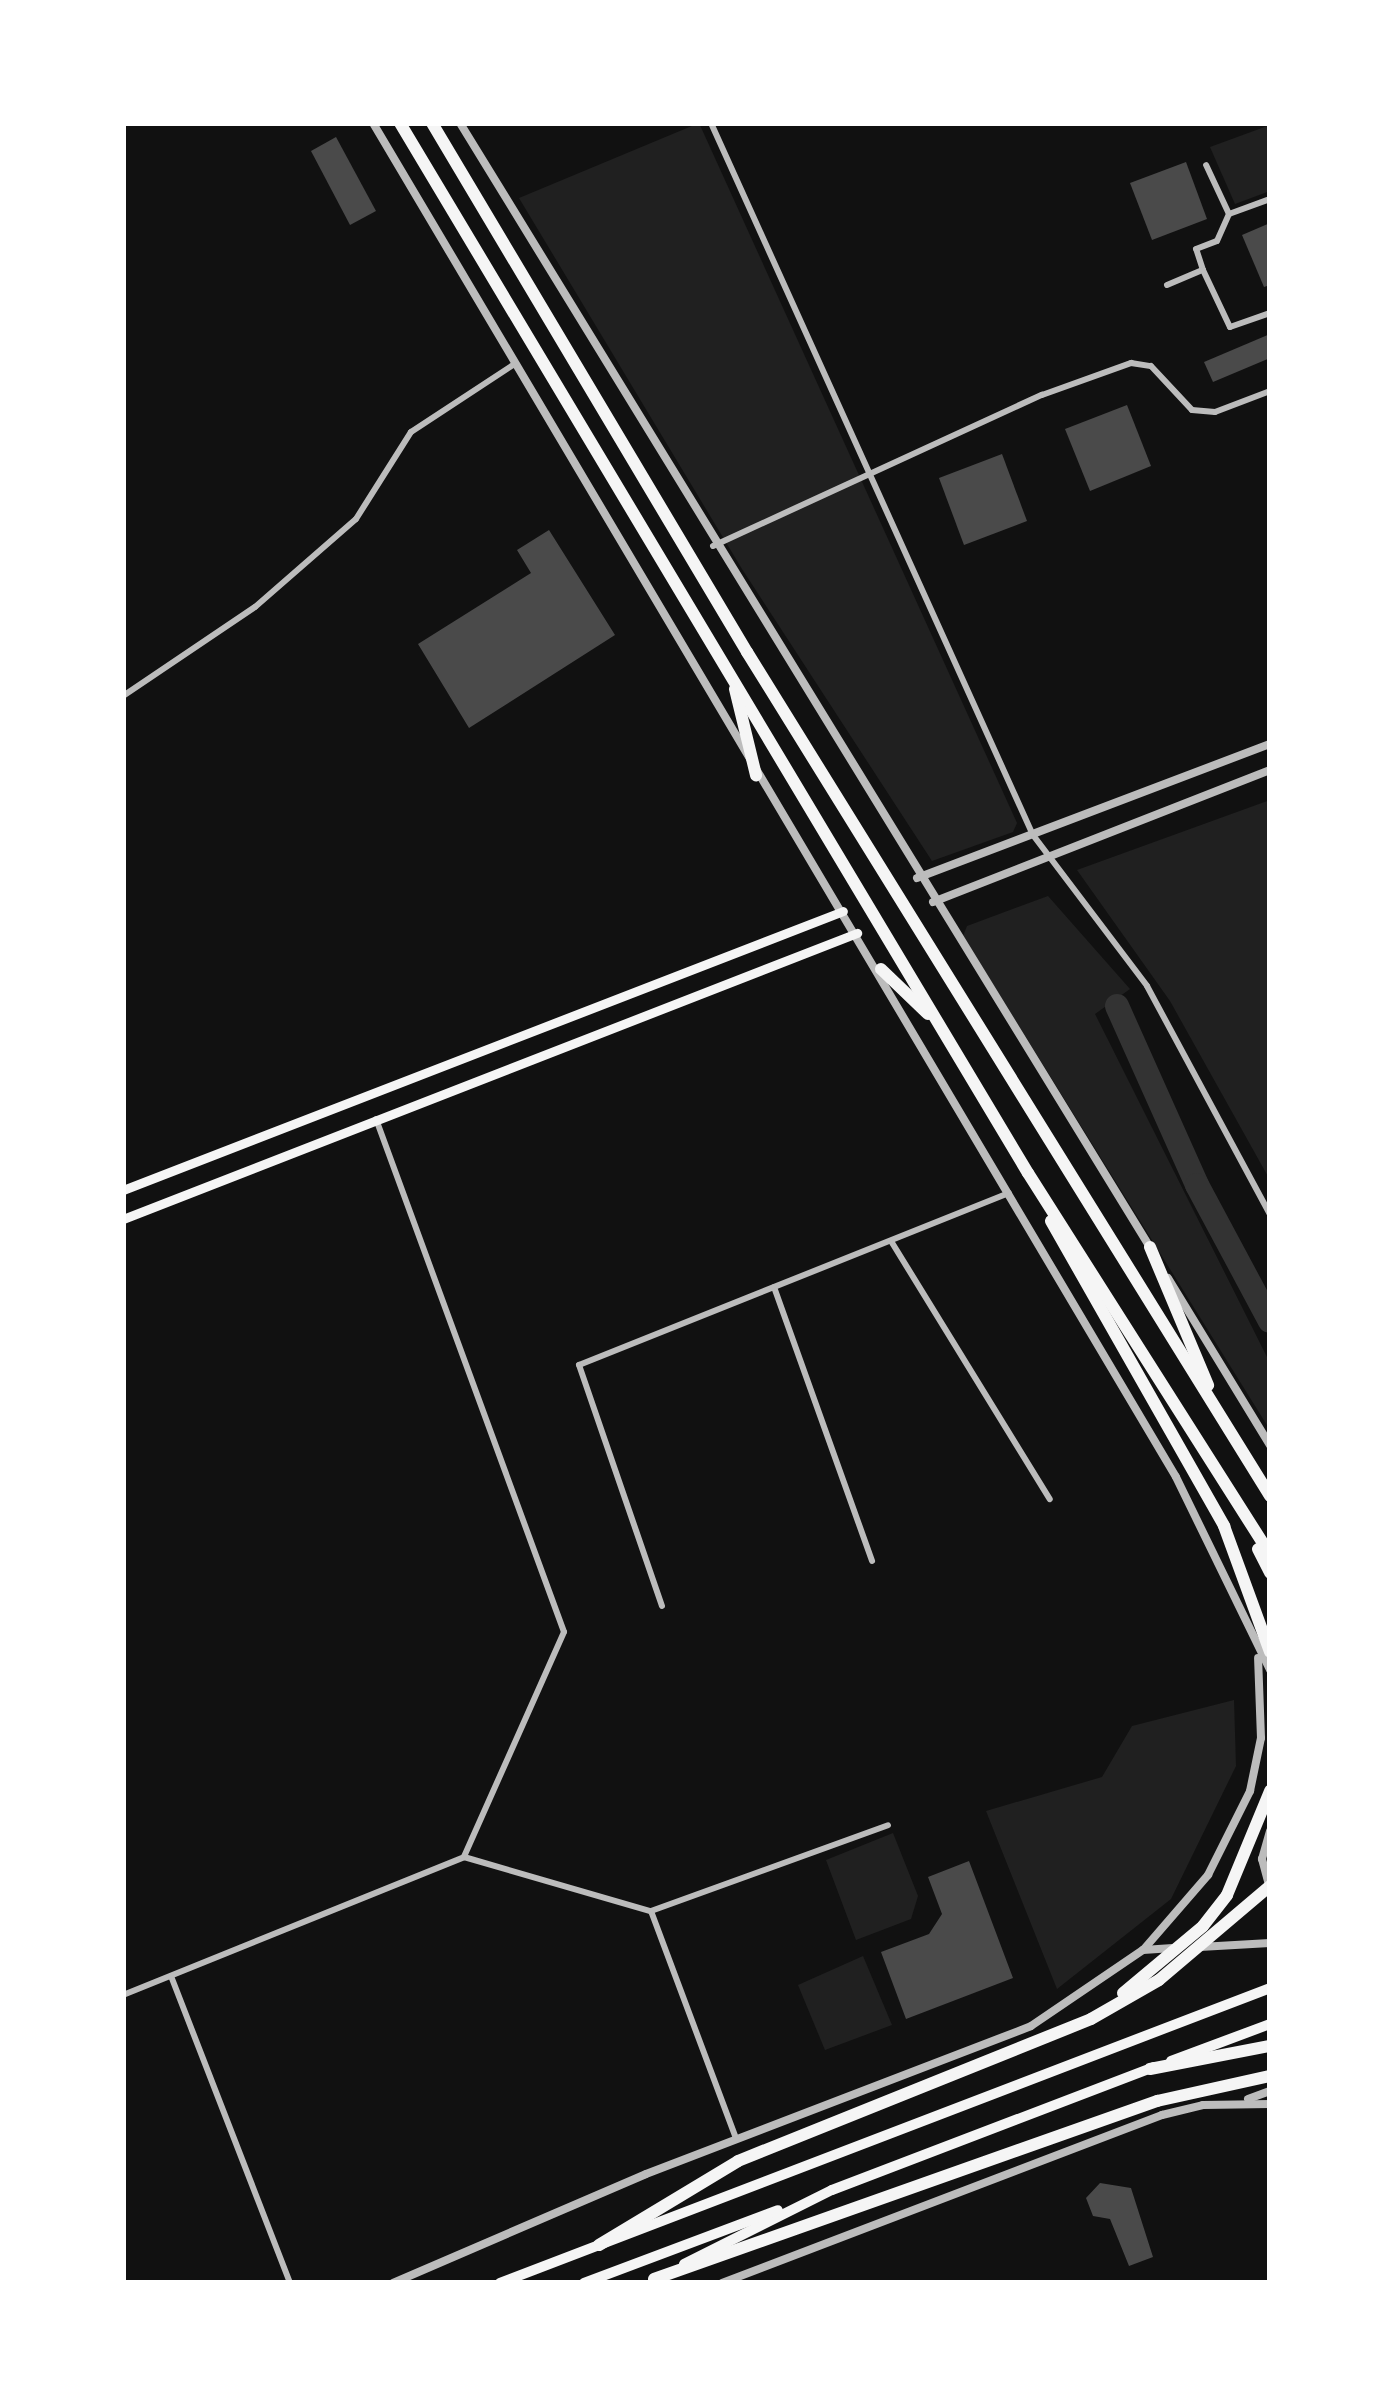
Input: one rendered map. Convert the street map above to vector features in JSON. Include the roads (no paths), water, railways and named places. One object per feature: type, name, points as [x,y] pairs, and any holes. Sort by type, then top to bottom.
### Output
[{"type":"highway","points":[[400,123],[1028,1173],[1270,1555]]},
{"type":"highway","points":[[432,123],[747,652],[1270,1496]]},
{"type":"highway","points":[[732,676],[756,775]]},
{"type":"highway","points":[[881,969],[943,1028]]},
{"type":"highway","points":[[1028,1173],[1088,1298],[1224,1526],[1255,1600],[1264,1654]]},
{"type":"highway","points":[[1150,1247],[1224,1424]]},
{"type":"highway","points":[[1229,1488],[1270,1574]]},
{"type":"highway","points":[[1044,2041],[1142,1979],[1203,1926],[1245,1863],[1270,1791]]},
{"type":"highway","points":[[599,2246],[738,2161],[1044,2041],[1159,1980],[1270,1886]]},
{"type":"highway","points":[[500,2283],[1270,1988]]},
{"type":"highway","points":[[584,2283],[1270,2024]]},
{"type":"highway","points":[[1150,2069],[1270,2046]]},
{"type":"highway","points":[[649,2281],[1157,2101],[1270,2076]]},
{"type":"highway","points":[[649,2281],[832,2190]]},
{"type":"main road","points":[[123,1190],[843,911]]},
{"type":"main road","points":[[123,1219],[857,933]]},
{"type":"street","points":[[374,123],[756,775],[881,969],[1176,1478],[1237,1594],[1270,1670]]},
{"type":"street","points":[[460,123],[713,547],[1270,1445]]},
{"type":"street","points":[[711,123],[867,477],[1034,835],[1147,986],[1270,1214]]},
{"type":"street","points":[[1206,164],[1228,214],[1217,242],[1196,248],[1203,270],[1231,327],[1270,313]]},
{"type":"street","points":[[1228,214],[1270,199]]},
{"type":"street","points":[[1167,285],[1203,270]]},
{"type":"street","points":[[713,547],[1131,363],[1151,365],[1192,410],[1215,412],[1270,391]]},
{"type":"street","points":[[123,696],[255,608],[356,519],[411,432],[512,365]]},
{"type":"street","points":[[917,878],[1270,743]]},
{"type":"street","points":[[933,902],[1270,770]]},
{"type":"street","points":[[376,1119],[564,1632],[464,1857]]},
{"type":"street","points":[[662,1606],[579,1365],[1009,1193]]},
{"type":"street","points":[[891,1241],[1051,1499]]},
{"type":"street","points":[[775,1287],[872,1561]]},
{"type":"street","points":[[393,2283],[736,2140],[1031,2026],[1143,1950],[1208,1875],[1250,1791],[1262,1738],[1264,1654]]},
{"type":"street","points":[[123,1995],[464,1857],[651,1911],[888,1825]]},
{"type":"street","points":[[1270,1831],[1262,1859],[1270,1886]]},
{"type":"street","points":[[651,1911],[736,2140]]},
{"type":"street","points":[[1143,1950],[1270,1943]]},
{"type":"street","points":[[171,1976],[290,2283]]},
{"type":"street","points":[[722,2283],[1162,2115],[1270,2091]]},
{"type":"street","points":[[1240,2101],[1270,2104]]},
{"type":"waterway","points":[[1117,1006],[1197,1185],[1270,1321]]}]
